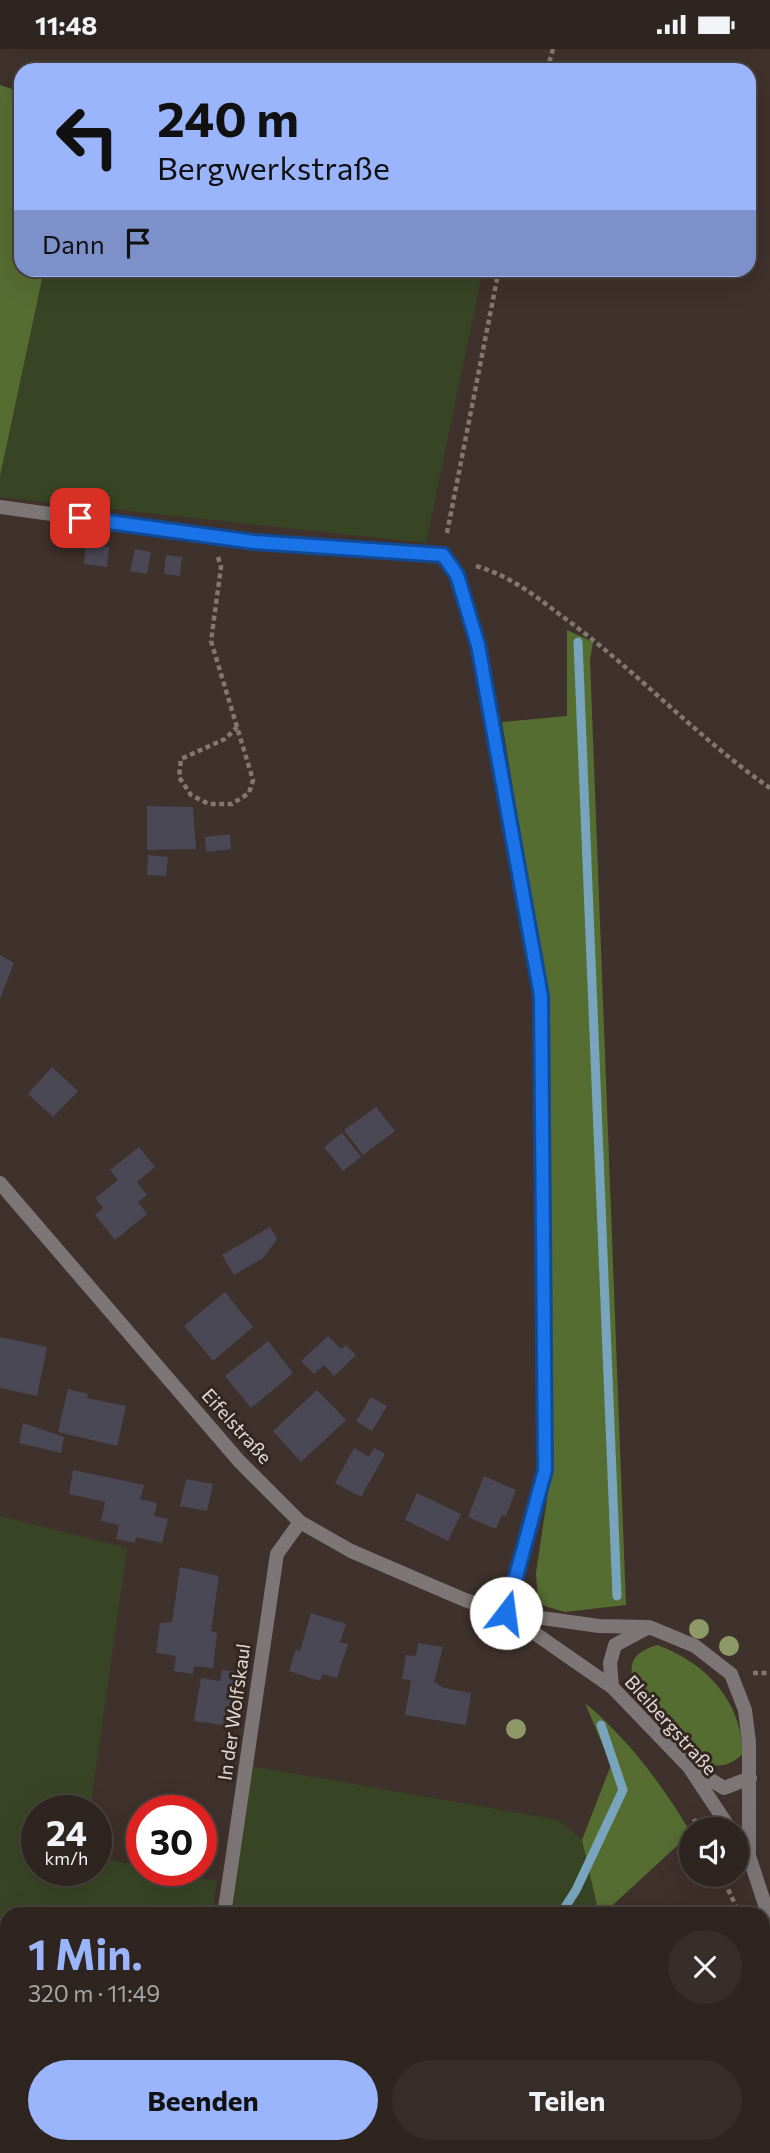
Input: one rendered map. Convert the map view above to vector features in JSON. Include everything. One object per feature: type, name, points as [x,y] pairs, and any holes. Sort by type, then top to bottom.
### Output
[{"type":"street","points":[[0,507],[254,542],[443,555],[457,575],[478,645],[541,996],[545,1470],[506,1613]]},
{"type":"street","name":"Eifelstraße","points":[[0,1184],[239,1461],[300,1522],[351,1551],[465,1600],[506,1613]]},
{"type":"street","name":"In der Wolfskaul","points":[[225,1907],[276,1554],[300,1522]]},
{"type":"street","name":"Bleibergstraße","points":[[506,1613],[599,1626],[649,1627],[695,1646],[731,1674],[745,1710],[750,1778],[749,1856],[766,1907]]},
{"type":"street","name":"Bleibergstraße","points":[[506,1613],[612,1687],[689,1767],[722,1817]]},
{"type":"street","points":[[612,1687],[610,1663],[615,1645],[649,1627]]},
{"type":"street","points":[[689,1767],[724,1787],[750,1778]]},
{"type":"path","points":[[497,277],[443,555],[501,573],[548,605],[604,646],[724,756],[770,788]]},
{"type":"path","points":[[212,536],[221,567],[211,641],[253,779],[249,793],[232,804],[209,804],[191,795],[179,777],[181,759],[225,739],[237,727]]},
{"type":"path","points":[[689,1809],[693,1817]]},
{"type":"path","points":[[727,1887],[736,1907]]},
{"type":"green space","points":[[0,85],[14,90],[14,277],[43,277],[0,476]]},
{"type":"green space","points":[[43,277],[482,277],[426,543],[0,497],[0,476]]},
{"type":"green space","points":[[567,630],[593,642],[590,660],[626,1605],[565,1612],[538,1604],[536,1573],[551,1472],[547,995],[502,722],[567,716]]},
{"type":"green space","points":[[0,1516],[127,1548],[92,1795],[21,1795],[21,1886],[112,1886],[112,1860],[126,1863],[126,1886],[216,1886],[213,1907],[0,1907]]},
{"type":"green space","points":[[657,1645],[691,1662],[718,1686],[736,1717],[741,1735],[743,1754],[738,1758],[723,1765],[701,1762],[637,1691],[632,1674],[633,1661],[641,1652]]},
{"type":"green space","points":[[585,1703],[616,1732],[643,1763],[681,1817],[679,1844],[611,1907],[597,1907],[582,1840],[611,1765]]},
{"type":"green space","points":[[251,1766],[559,1820],[582,1840],[597,1907],[233,1907]]},
{"type":"building","points":[[86,545],[109,547],[107,567],[84,564]]},
{"type":"building","points":[[135,549],[151,552],[147,574],[130,571]]},
{"type":"building","points":[[166,555],[182,557],[180,576],[164,574]]},
{"type":"building","points":[[147,806],[193,807],[196,849],[147,850]]},
{"type":"building","points":[[230,834],[231,849],[206,852],[205,837]]},
{"type":"building","points":[[148,855],[168,857],[166,876],[147,875]]},
{"type":"building","points":[[0,955],[14,963],[0,999]]},
{"type":"building","points":[[52,1067],[78,1091],[53,1117],[28,1094]]},
{"type":"building","points":[[376,1107],[395,1131],[363,1155],[344,1130]]},
{"type":"building","points":[[342,1133],[361,1157],[343,1171],[324,1147]]},
{"type":"building","points":[[139,1147],[155,1167],[137,1182],[147,1195],[138,1202],[147,1214],[115,1240],[95,1215],[103,1208],[95,1198],[118,1180],[110,1170]]},
{"type":"building","points":[[270,1227],[277,1239],[263,1258],[234,1275],[222,1255]]},
{"type":"building","points":[[225,1292],[253,1327],[213,1361],[184,1326]]},
{"type":"building","points":[[328,1336],[341,1349],[346,1345],[356,1355],[334,1376],[324,1365],[314,1374],[301,1361]]},
{"type":"building","points":[[0,1337],[47,1347],[37,1396],[0,1388]]},
{"type":"building","points":[[268,1341],[293,1373],[251,1408],[225,1376]]},
{"type":"building","points":[[68,1389],[88,1394],[87,1398],[126,1406],[117,1446],[58,1432]]},
{"type":"building","points":[[317,1390],[346,1420],[301,1462],[273,1431]]},
{"type":"building","points":[[371,1397],[387,1406],[372,1431],[356,1421]]},
{"type":"building","points":[[23,1423],[64,1437],[61,1453],[19,1443]]},
{"type":"building","points":[[354,1448],[369,1457],[374,1448],[385,1454],[361,1497],[335,1483]]},
{"type":"building","points":[[73,1470],[144,1485],[140,1499],[157,1503],[154,1516],[168,1519],[162,1543],[136,1537],[135,1543],[116,1539],[119,1525],[101,1521],[105,1502],[69,1494]]},
{"type":"building","points":[[484,1476],[516,1490],[506,1516],[502,1515],[496,1529],[468,1517]]},
{"type":"building","points":[[186,1479],[213,1484],[207,1511],[180,1506]]},
{"type":"building","points":[[417,1493],[461,1514],[448,1541],[405,1520]]},
{"type":"building","points":[[180,1567],[219,1576],[211,1631],[217,1633],[213,1668],[194,1666],[193,1674],[174,1671],[176,1656],[156,1653],[160,1623],[172,1622]]},
{"type":"building","points":[[311,1613],[346,1624],[340,1642],[348,1644],[337,1678],[322,1674],[320,1681],[289,1671],[296,1649],[300,1651]]},
{"type":"building","points":[[418,1643],[443,1647],[434,1682],[444,1688],[471,1693],[466,1725],[405,1715],[411,1680],[402,1679],[406,1655],[416,1656]]},
{"type":"building","points":[[222,1670],[245,1673],[236,1727],[194,1721],[201,1678],[220,1681]]},
{"type":"waterway","points":[[578,642],[617,1596]]},
{"type":"waterway","points":[[565,1907],[576,1890],[623,1790],[601,1725]]},
{"type":"route","points":[[80,518],[254,542],[443,555],[457,575],[478,645],[541,996],[545,1470],[506,1613]]}]
